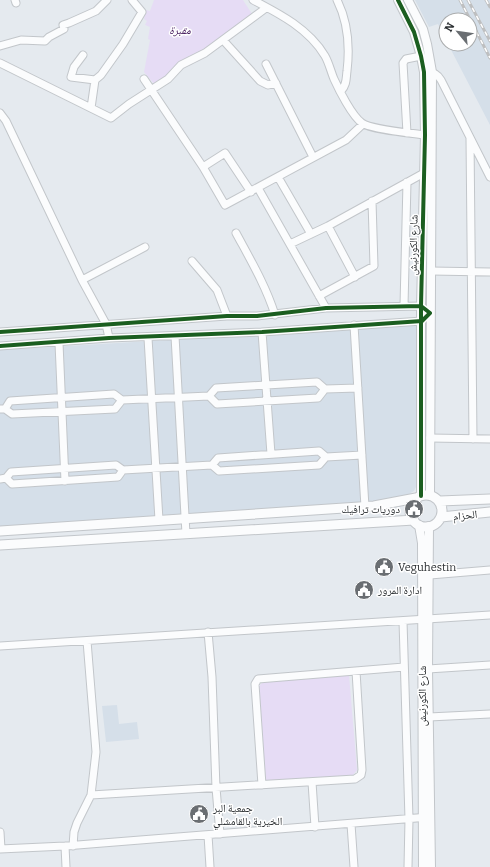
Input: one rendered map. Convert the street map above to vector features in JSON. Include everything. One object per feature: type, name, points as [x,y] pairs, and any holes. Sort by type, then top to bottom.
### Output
[{"type":"main road","points":[[417,522],[412,516],[411,509],[422,496]]},
{"type":"main road","points":[[0,531],[374,506],[422,496],[435,497],[440,502],[442,509],[441,517],[430,526],[417,522],[0,545]]},
{"type":"main road","points":[[440,502],[490,499]]},
{"type":"main road","name":"الحزام","points":[[441,517],[490,512]]},
{"type":"street","points":[[91,108],[95,80],[101,75],[123,44],[142,12],[132,0]]},
{"type":"street","points":[[253,0],[286,18],[311,39],[325,56],[334,80],[352,112],[363,124],[425,135]]},
{"type":"street","points":[[337,0],[343,13],[348,42],[346,84],[341,91]]},
{"type":"street","name":"شارع الكورنيش","points":[[398,0],[414,32],[421,56],[428,72],[421,306],[422,496]]},
{"type":"street","name":"شارع الكورنيش","points":[[408,0],[423,29],[428,50],[430,438],[422,496]]},
{"type":"street","points":[[0,46],[21,40],[45,41],[49,37],[64,30],[63,25],[96,11],[104,1]]},
{"type":"street","points":[[0,63],[111,118],[129,104],[168,79],[181,65],[205,53],[266,8]]},
{"type":"street","points":[[223,40],[260,81],[268,85],[276,83]]},
{"type":"street","points":[[84,55],[74,67],[71,77],[95,80]]},
{"type":"street","points":[[407,133],[403,63],[406,58],[421,56]]},
{"type":"street","points":[[266,64],[313,157]]},
{"type":"street","points":[[428,72],[437,75],[442,80],[490,177]]},
{"type":"street","points":[[144,79],[203,167],[225,205],[346,140],[363,124]]},
{"type":"street","points":[[0,113],[6,121],[82,280],[106,324],[109,338]]},
{"type":"street","points":[[470,138],[473,439]]},
{"type":"street","points":[[203,167],[225,153],[251,192]]},
{"type":"street","points":[[290,244],[328,226],[424,173]]},
{"type":"street","points":[[278,177],[311,234]]},
{"type":"street","points":[[404,306],[407,182]]},
{"type":"street","points":[[258,188],[326,308]]},
{"type":"street","points":[[319,296],[374,266],[372,201]]},
{"type":"street","points":[[328,226],[355,276]]},
{"type":"street","points":[[236,233],[254,266],[275,315]]},
{"type":"street","points":[[82,280],[145,247]]},
{"type":"street","points":[[192,261],[216,290],[227,316]]},
{"type":"street","points":[[430,271],[490,272]]},
{"type":"street","points":[[0,332],[227,316],[275,315],[326,308],[421,306],[430,313],[422,321],[262,332],[148,338],[109,338],[58,343],[0,346]]},
{"type":"street","points":[[354,325],[365,506]]},
{"type":"street","points":[[262,332],[271,454]]},
{"type":"street","points":[[175,336],[186,534]]},
{"type":"street","points":[[148,338],[159,520]]},
{"type":"street","points":[[58,343],[66,481]]},
{"type":"street","points":[[209,396],[216,388],[317,382],[325,389],[358,388]]},
{"type":"street","points":[[122,400],[115,409],[12,414],[2,409],[10,401],[114,394],[122,400],[209,396],[217,404],[318,398],[325,389]]},
{"type":"street","points":[[430,438],[490,439]]},
{"type":"street","points":[[212,465],[218,458],[271,454],[319,451],[326,457],[362,455]]},
{"type":"street","points":[[123,470],[118,477],[66,481],[12,484],[3,479],[11,472],[116,465],[123,470],[212,465],[219,471],[318,466],[326,457]]},
{"type":"street","name":"شارع الكورنيش","points":[[417,522],[422,543],[429,717],[427,818],[423,867]]},
{"type":"street","name":"شارع الكورنيش","points":[[430,526],[430,574],[425,620],[427,818],[431,867]]},
{"type":"street","points":[[430,574],[490,570]]},
{"type":"street","points":[[0,646],[490,615]]},
{"type":"street","points":[[403,621],[409,819],[408,867]]},
{"type":"street","points":[[208,632],[212,677],[216,788],[220,834]]},
{"type":"street","points":[[73,846],[74,832],[77,823],[91,795],[96,752],[87,641]]},
{"type":"street","points":[[428,669],[490,665]]},
{"type":"street","points":[[262,786],[255,684],[256,680],[262,678],[404,667]]},
{"type":"street","points":[[91,795],[262,786],[356,779],[361,775],[362,770],[356,671]]},
{"type":"street","points":[[429,717],[490,714]]},
{"type":"street","points":[[312,782],[315,826]]},
{"type":"street","points":[[0,832],[1,849],[73,846],[427,818]]},
{"type":"street","points":[[351,824],[354,867]]},
{"type":"street","points":[[208,835],[210,867]]},
{"type":"street","points":[[65,846],[66,867]]},
{"type":"shaded area","points":[[415,0],[490,0],[490,125],[452,52],[478,52],[478,12],[438,12],[438,24],[429,27]]},
{"type":"shaded area","points":[[418,325],[418,483],[414,491],[409,494],[378,501],[0,527],[0,350]]},
{"type":"shaded area","points":[[117,705],[119,724],[137,722],[139,739],[106,742],[102,706]]},
{"type":"green space","name":"مقبرة","points":[[154,0],[243,0],[252,14],[168,77],[155,85],[144,72],[150,40],[148,39],[150,27],[145,25],[147,21],[144,19],[146,10],[150,11]]},
{"type":"green space","points":[[349,675],[357,770],[352,776],[263,781],[257,688],[263,682]]},
{"type":"railway","points":[[460,0],[490,58]]},
{"type":"railway","points":[[468,0],[490,41]]},
{"type":"railway","points":[[486,0],[490,7]]},
{"type":"cycle path","points":[[398,0],[414,32],[424,72],[425,135],[421,306],[421,496]]},
{"type":"cycle path","points":[[0,332],[227,316],[257,316],[326,308],[421,306],[430,313],[422,321],[262,332],[109,338],[0,346]]},
{"type":"place","name":"دوريات ترافيك","points":[[414,509]]},
{"type":"place","name":"Veguhestin","points":[[384,567]]},
{"type":"place","name":"ادارة المرور","points":[[364,590]]},
{"type":"place","name":"جمعية البر الخيرية بالقامشلي","points":[[199,814]]}]
